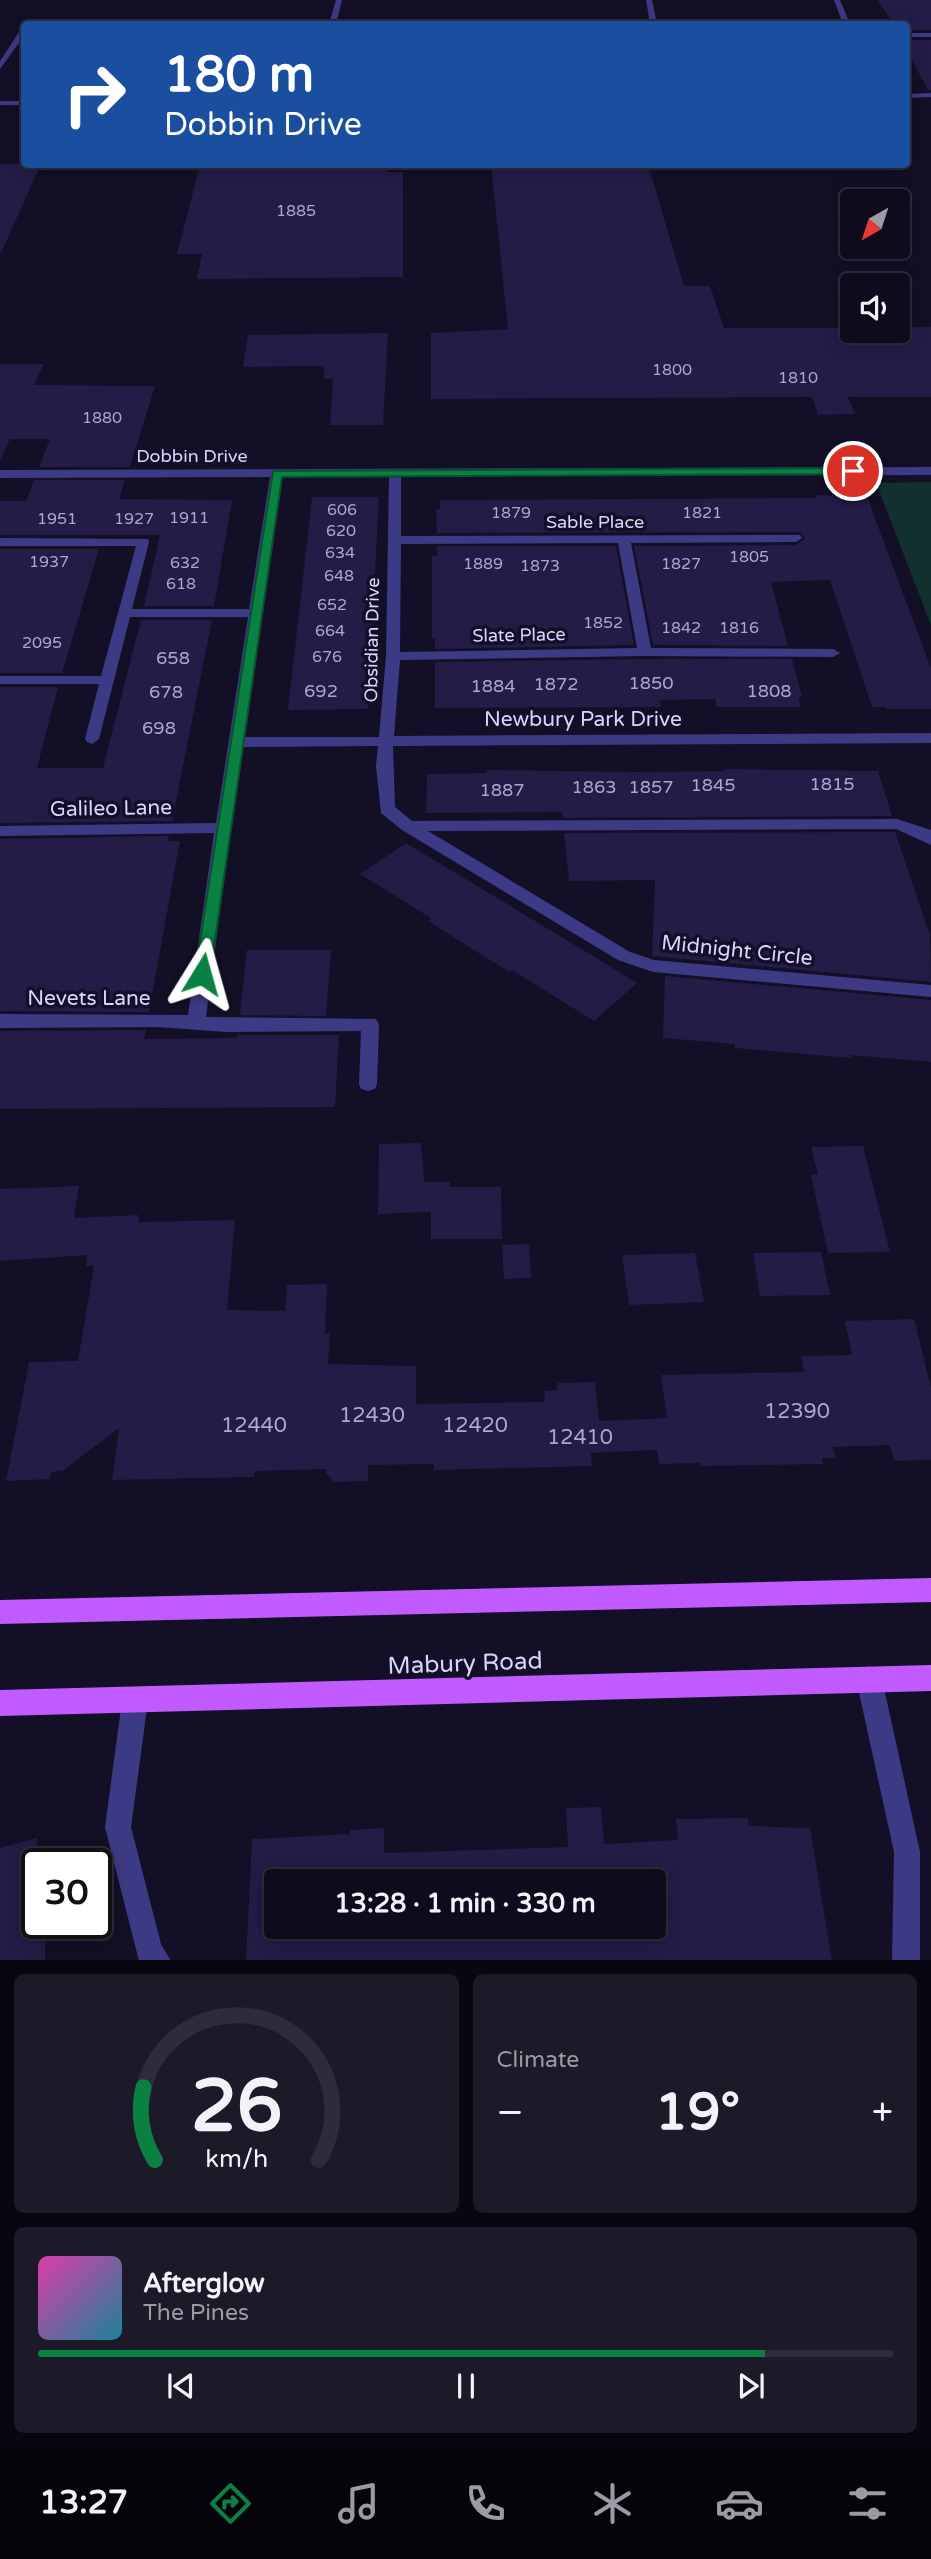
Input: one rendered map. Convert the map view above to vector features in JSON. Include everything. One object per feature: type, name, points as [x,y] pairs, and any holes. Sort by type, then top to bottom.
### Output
[{"type":"main road","points":[[0,1612],[931,1590]]},
{"type":"main road","name":"Mabury Road","points":[[0,1703],[931,1678]]},
{"type":"street","points":[[333,21],[339,0]]},
{"type":"street","points":[[649,0],[653,21]]},
{"type":"street","points":[[837,0],[846,21]]},
{"type":"street","points":[[910,35],[931,35]]},
{"type":"street","points":[[0,67],[21,36]]},
{"type":"street","points":[[910,96],[931,95]]},
{"type":"street","points":[[0,103],[21,103]]},
{"type":"street","name":"Dobbin Drive","points":[[0,474],[931,471]]},
{"type":"street","name":"Obsidian Drive","points":[[388,741],[393,656],[395,473]]},
{"type":"street","points":[[196,1023],[235,742],[277,474]]},
{"type":"street","name":"Sable Place","points":[[394,540],[796,538]]},
{"type":"street","points":[[624,539],[645,652]]},
{"type":"street","points":[[0,542],[143,542],[92,739]]},
{"type":"street","points":[[125,613],[256,613]]},
{"type":"street","name":"Slate Place","points":[[393,656],[645,652],[832,653]]},
{"type":"street","points":[[0,680],[107,680]]},
{"type":"street","name":"Newbury Park Drive","points":[[235,742],[931,738]]},
{"type":"street","name":"Midnight Circle","points":[[388,741],[384,766],[387,809],[408,826],[624,956],[653,966],[931,991]]},
{"type":"street","points":[[408,826],[897,824],[925,834],[931,840]]},
{"type":"street","name":"Galileo Lane","points":[[0,831],[223,828]]},
{"type":"street","name":"Nevets Lane","points":[[0,1021],[156,1020],[227,1026],[370,1024],[368,1084]]},
{"type":"street","points":[[869,1679],[907,1852],[906,1960]]},
{"type":"street","points":[[135,1701],[118,1826],[149,1951],[156,1960]]},
{"type":"green space","points":[[931,482],[931,625],[876,483]]},
{"type":"building","points":[[878,0],[931,0],[931,30],[910,30],[910,21],[891,21]]},
{"type":"building","points":[[910,40],[931,40],[931,90],[928,90],[910,56]]},
{"type":"building","points":[[0,164],[21,164],[21,168],[39,168],[0,255]]},
{"type":"building","points":[[387,168],[387,172],[403,172],[403,277],[197,279],[202,254],[177,254],[199,169]]},
{"type":"building","points":[[491,168],[649,168],[684,286],[710,286],[724,328],[840,328],[840,343],[910,343],[910,327],[931,327],[931,397],[848,397],[855,414],[818,415],[812,397],[431,399],[431,333],[508,329]]},
{"type":"building","points":[[388,333],[383,425],[330,425],[333,379],[324,379],[324,366],[243,367],[248,335]]},
{"type":"building","points":[[0,364],[44,364],[34,385],[155,386],[130,467],[39,467],[50,439],[10,439],[0,461]]},
{"type":"building","points":[[34,480],[125,480],[119,499],[232,500],[214,606],[144,606],[160,535],[0,535],[0,501],[26,501]]},
{"type":"building","points":[[816,495],[867,497],[931,668],[931,709],[872,707],[830,580],[771,582],[788,646],[653,645],[634,546],[796,545],[805,539],[800,532],[437,533],[436,509],[440,509],[440,500],[817,498]]},
{"type":"building","points":[[312,497],[379,497],[368,709],[288,710]]},
{"type":"building","points":[[437,546],[616,546],[634,645],[435,649],[435,638],[432,638],[432,556],[437,556]]},
{"type":"building","points":[[0,549],[99,549],[62,673],[0,673]]},
{"type":"building","points":[[141,620],[212,620],[172,821],[0,823],[0,687],[58,687],[37,768],[103,768]]},
{"type":"building","points":[[792,659],[802,697],[798,697],[801,707],[717,707],[715,699],[660,700],[661,707],[435,708],[435,662]]},
{"type":"building","points":[[724,769],[878,771],[892,816],[563,818],[562,812],[426,813],[427,774],[487,773],[487,770],[637,772],[725,771]]},
{"type":"building","points":[[895,832],[930,935],[931,982],[652,956],[655,880],[569,881],[564,833]]},
{"type":"building","points":[[169,836],[168,841],[180,841],[149,1012],[0,1011],[0,839]]},
{"type":"building","points":[[406,843],[637,983],[594,1021],[512,970],[509,972],[428,921],[431,918],[360,874]]},
{"type":"building","points":[[247,950],[331,950],[326,1016],[240,1015]]},
{"type":"building","points":[[665,976],[931,1000],[931,1062],[735,1048],[735,1044],[663,1038]]},
{"type":"building","points":[[146,1030],[144,1039],[339,1035],[335,1107],[0,1109],[0,1031]]},
{"type":"building","points":[[421,1143],[424,1182],[450,1182],[450,1187],[501,1187],[502,1239],[431,1239],[431,1212],[378,1214],[379,1144]]},
{"type":"building","points":[[863,1146],[890,1252],[828,1253],[811,1175],[818,1175],[811,1147]]},
{"type":"building","points":[[79,1186],[74,1218],[139,1215],[138,1222],[235,1220],[227,1310],[285,1311],[287,1285],[327,1284],[325,1334],[330,1333],[328,1364],[416,1366],[416,1404],[545,1402],[544,1391],[557,1390],[557,1383],[595,1382],[599,1421],[667,1418],[661,1375],[804,1372],[801,1356],[852,1355],[845,1321],[914,1319],[931,1388],[931,1460],[894,1461],[890,1445],[833,1447],[836,1458],[822,1458],[823,1464],[700,1466],[700,1463],[659,1464],[657,1450],[591,1453],[592,1466],[434,1470],[434,1464],[368,1465],[368,1481],[334,1482],[326,1469],[255,1471],[254,1477],[112,1480],[119,1428],[64,1470],[51,1472],[50,1479],[6,1481],[29,1362],[78,1361],[94,1266],[86,1266],[87,1255],[0,1261],[0,1189]]},
{"type":"building","points":[[529,1244],[531,1278],[504,1279],[502,1245]]},
{"type":"building","points":[[821,1252],[830,1295],[760,1296],[753,1253]]},
{"type":"building","points":[[695,1253],[704,1302],[629,1305],[622,1255]]},
{"type":"building","points":[[601,1807],[604,1844],[678,1840],[676,1819],[748,1818],[749,1826],[810,1828],[832,1960],[246,1960],[252,1839],[350,1834],[350,1830],[384,1828],[384,1853],[568,1847],[566,1808]]},
{"type":"building","points":[[37,1838],[37,1848],[21,1848],[21,1939],[45,1939],[45,1960],[0,1960],[0,1848]]},
{"type":"route","points":[[202,974],[277,474],[853,471]]}]
